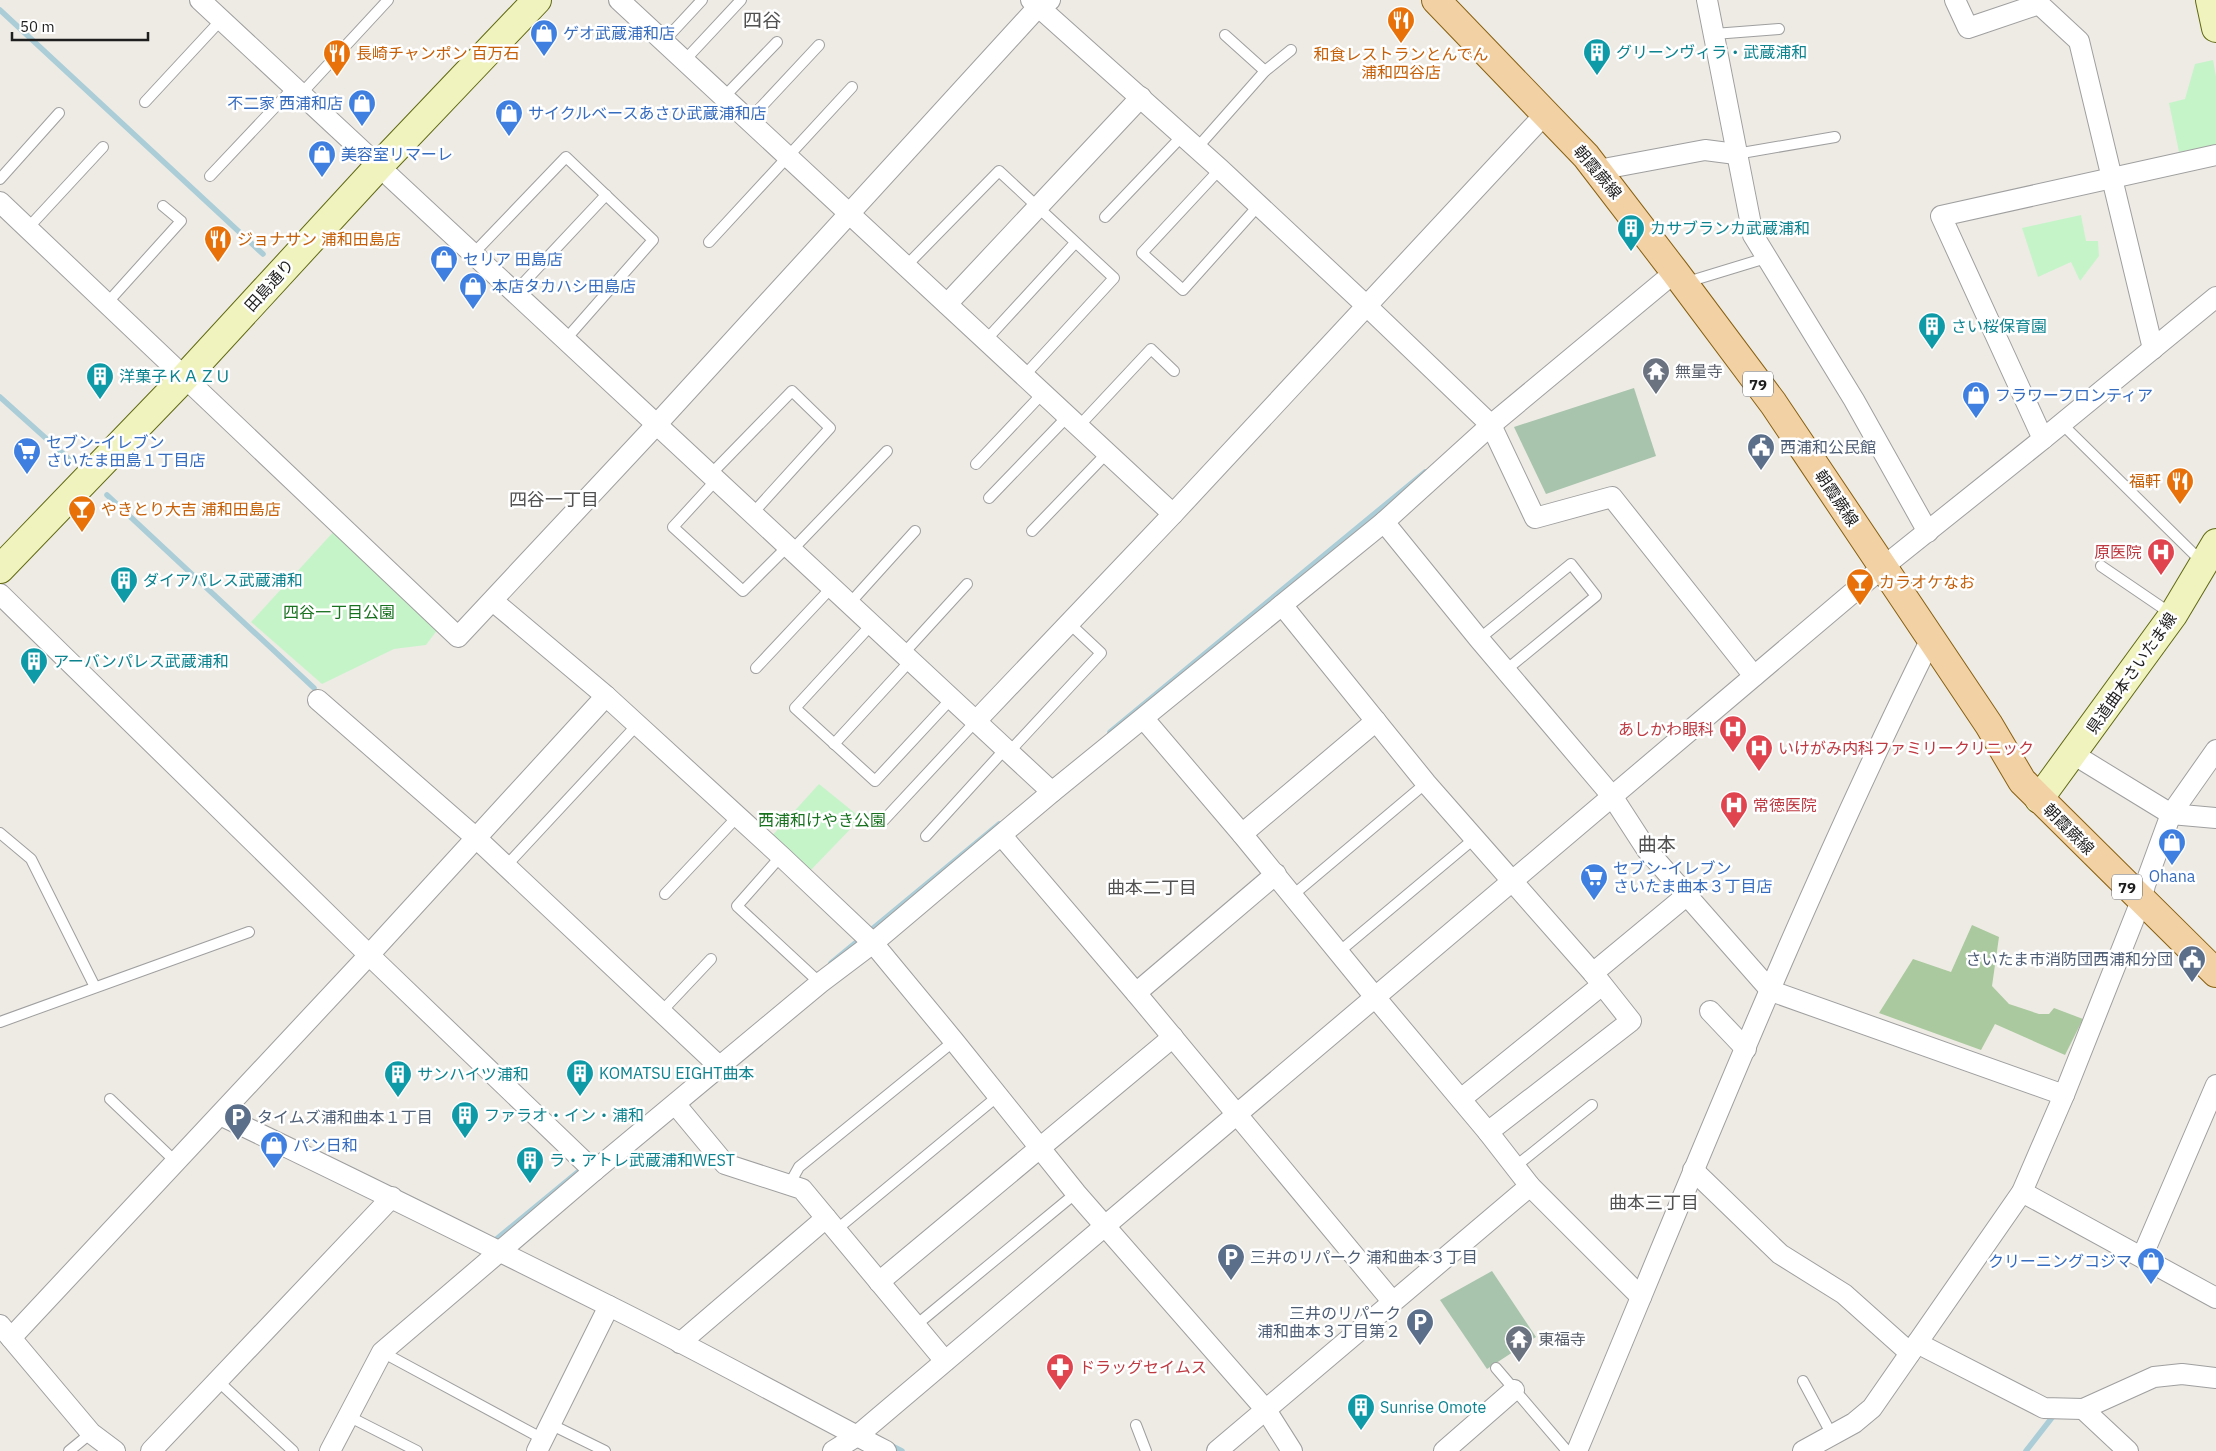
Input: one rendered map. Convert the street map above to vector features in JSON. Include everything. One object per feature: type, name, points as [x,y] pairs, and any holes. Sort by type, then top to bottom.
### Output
[{"type":"main road","name":"朝霞蕨線","points":[[1436,0],[1546,113],[1598,170],[1679,277],[1772,403],[1883,566],[1990,725],[2022,781],[2141,901],[2216,973]]},
{"type":"street","points":[[200,0],[1052,792]]},
{"type":"street","name":"田島通り","points":[[0,568],[185,377],[379,166],[536,0]]},
{"type":"street","points":[[619,0],[1173,514]]},
{"type":"street","points":[[1707,0],[1752,235],[1854,400],[1928,532]]},
{"type":"street","points":[[1955,0],[1968,28],[2038,2],[2080,41],[2153,349]]},
{"type":"street","points":[[0,202],[108,302],[458,637],[657,424],[1040,2],[1141,98],[1367,306],[1490,425],[1535,518],[1612,497],[1754,676]]},
{"type":"street","points":[[947,304],[1141,98]]},
{"type":"street","points":[[976,721],[1173,514],[1546,113]]},
{"type":"street","points":[[1598,170],[1704,150],[1736,154]]},
{"type":"street","points":[[2043,439],[1941,216],[2216,155]]},
{"type":"street","points":[[330,1451],[382,1352],[594,1171],[820,984],[873,943],[1052,792],[1384,522],[1490,425],[1679,277]]},
{"type":"street","points":[[833,1451],[857,1436],[1883,566],[2062,424],[2216,297]]},
{"type":"street","points":[[1384,522],[1479,639],[1612,796],[1647,850],[1771,991],[2064,1095]]},
{"type":"street","name":"県道曲本さいたま線","points":[[2039,799],[2172,615],[2210,553]]},
{"type":"street","points":[[0,594],[369,955],[594,1171]]},
{"type":"street","points":[[493,601],[606,696],[738,816],[873,943],[1076,1193],[1266,1410],[1292,1451]]},
{"type":"street","points":[[1282,605],[1426,783],[1597,979],[1631,1021],[1488,1132]]},
{"type":"street","points":[[1576,1451],[1693,1170],[1771,991],[1880,742],[1931,639]]},
{"type":"street","points":[[114,1451],[91,1433],[6,1332],[176,1162],[606,696]]},
{"type":"street","points":[[318,700],[475,837],[720,1067]]},
{"type":"street","points":[[1144,719],[1340,951],[1375,997],[1516,1166],[1530,1186],[1641,1297]]},
{"type":"street","points":[[1242,834],[1376,721]]},
{"type":"street","points":[[1803,1451],[1854,1423],[1872,1408],[2022,1192],[2064,1095],[2141,901],[2171,814],[2216,750]]},
{"type":"street","points":[[2073,754],[2171,814],[2216,818]]},
{"type":"street","points":[[1002,836],[1136,992],[1392,1301]]},
{"type":"street","points":[[1136,992],[1276,874]]},
{"type":"street","points":[[1461,1099],[1597,979],[1686,896]]},
{"type":"street","points":[[1710,1011],[1746,1049]]},
{"type":"street","points":[[879,1282],[1173,1037]]},
{"type":"street","points":[[2142,1257],[2216,1085]]},
{"type":"street","points":[[676,1105],[725,1164],[802,1189],[945,1361]]},
{"type":"street","points":[[220,1115],[392,1197],[498,1253],[609,1306],[886,1451]]},
{"type":"street","points":[[1693,1170],[1780,1254],[1844,1294],[1914,1348],[2044,1408],[2083,1409],[2154,1377],[2182,1374],[2216,1378]]},
{"type":"street","points":[[1217,1451],[1530,1186]]},
{"type":"street","points":[[2022,1192],[2216,1298]]},
{"type":"street","points":[[151,1451],[392,1197]]},
{"type":"street","points":[[680,1343],[831,1224]]},
{"type":"street","points":[[544,1438],[609,1306]]},
{"type":"street","points":[[1444,1451],[1514,1390]]},
{"type":"street","points":[[2083,1409],[2128,1451]]},
{"type":"lane","points":[[210,176],[388,0]]},
{"type":"lane","points":[[664,41],[702,0]]},
{"type":"lane","points":[[684,60],[741,0]]},
{"type":"lane","points":[[145,102],[221,20]]},
{"type":"lane","points":[[1714,34],[1779,29]]},
{"type":"lane","points":[[1225,35],[1265,71]]},
{"type":"lane","points":[[724,97],[777,42]]},
{"type":"lane","points":[[749,120],[819,45]]},
{"type":"lane","points":[[1105,216],[1190,142],[1265,71],[1292,50]]},
{"type":"lane","points":[[708,242],[852,87]]},
{"type":"lane","points":[[0,179],[59,113]]},
{"type":"lane","points":[[1736,154],[1835,137]]},
{"type":"lane","points":[[28,228],[103,147]]},
{"type":"lane","points":[[473,254],[566,157],[654,240],[566,339]]},
{"type":"lane","points":[[1220,169],[1142,253],[1183,290],[1259,205]]},
{"type":"lane","points":[[906,266],[999,171],[1114,278],[1024,376]]},
{"type":"lane","points":[[515,292],[606,195]]},
{"type":"lane","points":[[108,302],[181,221],[163,206]]},
{"type":"lane","points":[[986,340],[1075,242]]},
{"type":"lane","points":[[1679,277],[1766,258]]},
{"type":"lane","points":[[989,498],[1151,349],[1174,371]]},
{"type":"lane","points":[[753,513],[830,428],[792,391],[714,477],[673,527],[743,591],[790,548],[887,451]]},
{"type":"lane","points":[[976,464],[1043,393]]},
{"type":"lane","points":[[2062,424],[2210,553]]},
{"type":"lane","points":[[1032,531],[1107,453]]},
{"type":"lane","points":[[850,603],[915,531]]},
{"type":"lane","points":[[1479,639],[1571,564],[1596,596],[1506,670]]},
{"type":"lane","points":[[2101,566],[2172,615]]},
{"type":"lane","points":[[834,744],[967,584]]},
{"type":"lane","points":[[756,668],[832,587]]},
{"type":"lane","points":[[926,836],[1101,654],[1069,623]]},
{"type":"lane","points":[[872,624],[795,708],[875,781],[952,698]]},
{"type":"lane","points":[[884,820],[976,721]]},
{"type":"lane","points":[[506,866],[637,725]]},
{"type":"lane","points":[[1293,895],[1426,783]]},
{"type":"lane","points":[[665,894],[738,816]]},
{"type":"lane","points":[[1,837],[31,859],[95,987]]},
{"type":"lane","points":[[1340,951],[1475,838]]},
{"type":"lane","points":[[781,856],[737,906],[820,984]]},
{"type":"lane","points":[[0,1022],[249,932]]},
{"type":"lane","points":[[662,1011],[711,959]]},
{"type":"lane","points":[[789,1185],[799,1166],[954,1041]]},
{"type":"lane","points":[[831,1224],[998,1096]]},
{"type":"lane","points":[[110,1100],[176,1162]]},
{"type":"lane","points":[[1516,1166],[1592,1105]]},
{"type":"lane","points":[[915,1326],[1076,1193]]},
{"type":"lane","points":[[382,1352],[544,1438],[605,1451]]},
{"type":"lane","points":[[1496,1368],[1567,1451]]},
{"type":"lane","points":[[218,1381],[293,1451]]},
{"type":"lane","points":[[1803,1381],[1832,1435]]},
{"type":"lane","points":[[348,1416],[417,1451]]},
{"type":"lane","points":[[1136,1425],[1146,1451]]},
{"type":"lane","points":[[69,1451],[91,1433]]},
{"type":"green space","points":[[2213,60],[2216,76],[2216,145],[2179,152],[2169,103],[2185,99],[2195,64]]},
{"type":"green space","points":[[2081,215],[2086,241],[2098,241],[2099,256],[2080,281],[2071,262],[2038,277],[2022,228]]},
{"type":"green space","points":[[1634,388],[1656,456],[1546,494],[1514,427]]},
{"type":"green space","name":"四谷一丁目公園","points":[[336,529],[441,625],[426,645],[394,649],[322,684],[251,622]]},
{"type":"green space","name":"西浦和けやき公園","points":[[819,784],[861,818],[808,873],[770,838]]},
{"type":"green space","points":[[1972,925],[1999,937],[1992,986],[2009,1004],[2039,1014],[2049,1014],[2054,1008],[2083,1019],[2065,1055],[1995,1024],[1981,1050],[1879,1013],[1913,959],[1951,972]]},
{"type":"green space","points":[[1492,1271],[1536,1337],[1487,1369],[1440,1300]]},
{"type":"waterway","points":[[0,10],[263,254]]},
{"type":"waterway","points":[[0,397],[69,459]]},
{"type":"waterway","points":[[1110,732],[1425,472]]},
{"type":"waterway","points":[[107,495],[314,688]]},
{"type":"waterway","points":[[831,963],[999,824]]},
{"type":"waterway","points":[[231,1108],[249,1118]]},
{"type":"waterway","points":[[494,1241],[585,1166]]},
{"type":"waterway","points":[[2026,1451],[2054,1415]]},
{"type":"waterway","points":[[890,1445],[902,1451]]},
{"type":"place","name":"和食レストランとんでん 浦和四谷店","points":[[1401,44]]},
{"type":"place","name":"ゲオ武蔵浦和店","points":[[544,57]]},
{"type":"place","name":"グリーンヴィラ・武蔵浦和","points":[[1597,76]]},
{"type":"place","name":"長崎チャンポン 百万石","points":[[337,77]]},
{"type":"place","name":"不二家 西浦和店","points":[[362,127]]},
{"type":"place","name":"サイクルベースあさひ武蔵浦和店","points":[[509,137]]},
{"type":"place","name":"美容室リマーレ","points":[[322,178]]},
{"type":"place","name":"カサブランカ武蔵浦和","points":[[1631,252]]},
{"type":"place","name":"ジョナサン 浦和田島店","points":[[218,263]]},
{"type":"place","name":"セリア 田島店","points":[[444,283]]},
{"type":"place","name":"本店タカハシ田島店","points":[[473,310]]},
{"type":"place","name":"さい桜保育園","points":[[1932,350]]},
{"type":"place","name":"無量寺","points":[[1656,395]]},
{"type":"place","name":"洋菓子ＫＡＺＵ","points":[[100,400]]},
{"type":"place","name":"フラワーフロンティア","points":[[1976,419]]},
{"type":"place","name":"西浦和公民館","points":[[1761,471]]},
{"type":"place","name":"セブン-イレブン さいたま田島１丁目店","points":[[27,475]]},
{"type":"place","name":"福軒","points":[[2180,505]]},
{"type":"place","name":"やきとり大吉 浦和田島店","points":[[82,533]]},
{"type":"place","name":"原医院","points":[[2161,576]]},
{"type":"place","name":"ダイアパレス武蔵浦和","points":[[124,604]]},
{"type":"place","name":"カラオケなお","points":[[1860,606]]},
{"type":"place","name":"アーバンパレス武蔵浦和","points":[[34,685]]},
{"type":"place","name":"あしかわ眼科","points":[[1733,753]]},
{"type":"place","name":"いけがみ内科ファミリークリニック","points":[[1759,772]]},
{"type":"place","name":"常徳医院","points":[[1734,829]]},
{"type":"place","name":"Ohana","points":[[2172,866]]},
{"type":"place","name":"セブン-イレブン さいたま曲本３丁目店","points":[[1594,901]]},
{"type":"place","name":"さいたま市消防団西浦和分団","points":[[2192,983]]},
{"type":"place","name":"KOMATSU EIGHT曲本","points":[[580,1097]]},
{"type":"place","name":"サンハイツ浦和","points":[[398,1098]]},
{"type":"place","name":"ファラオ・イン・浦和","points":[[465,1139]]},
{"type":"place","name":"タイムズ浦和曲本１丁目","points":[[238,1141]]},
{"type":"place","name":"パン日和","points":[[274,1169]]},
{"type":"place","name":"ラ・アトレ武蔵浦和WEST","points":[[530,1184]]},
{"type":"place","name":"三井のリパーク 浦和曲本３丁目","points":[[1231,1281]]},
{"type":"place","name":"クリーニングコジマ","points":[[2151,1285]]},
{"type":"place","name":"三井のリパーク 浦和曲本３丁目第２","points":[[1420,1346]]},
{"type":"place","name":"東福寺","points":[[1519,1363]]},
{"type":"place","name":"ドラッグセイムス","points":[[1060,1391]]},
{"type":"place","name":"Sunrise Omote","points":[[1361,1431]]},
{"type":"district","name":"四谷","points":[[762,20]]},
{"type":"district","name":"四谷一丁目","points":[[554,499]]},
{"type":"district","name":"曲本","points":[[1657,844]]},
{"type":"district","name":"曲本二丁目","points":[[1152,887]]},
{"type":"district","name":"曲本三丁目","points":[[1654,1202]]}]
